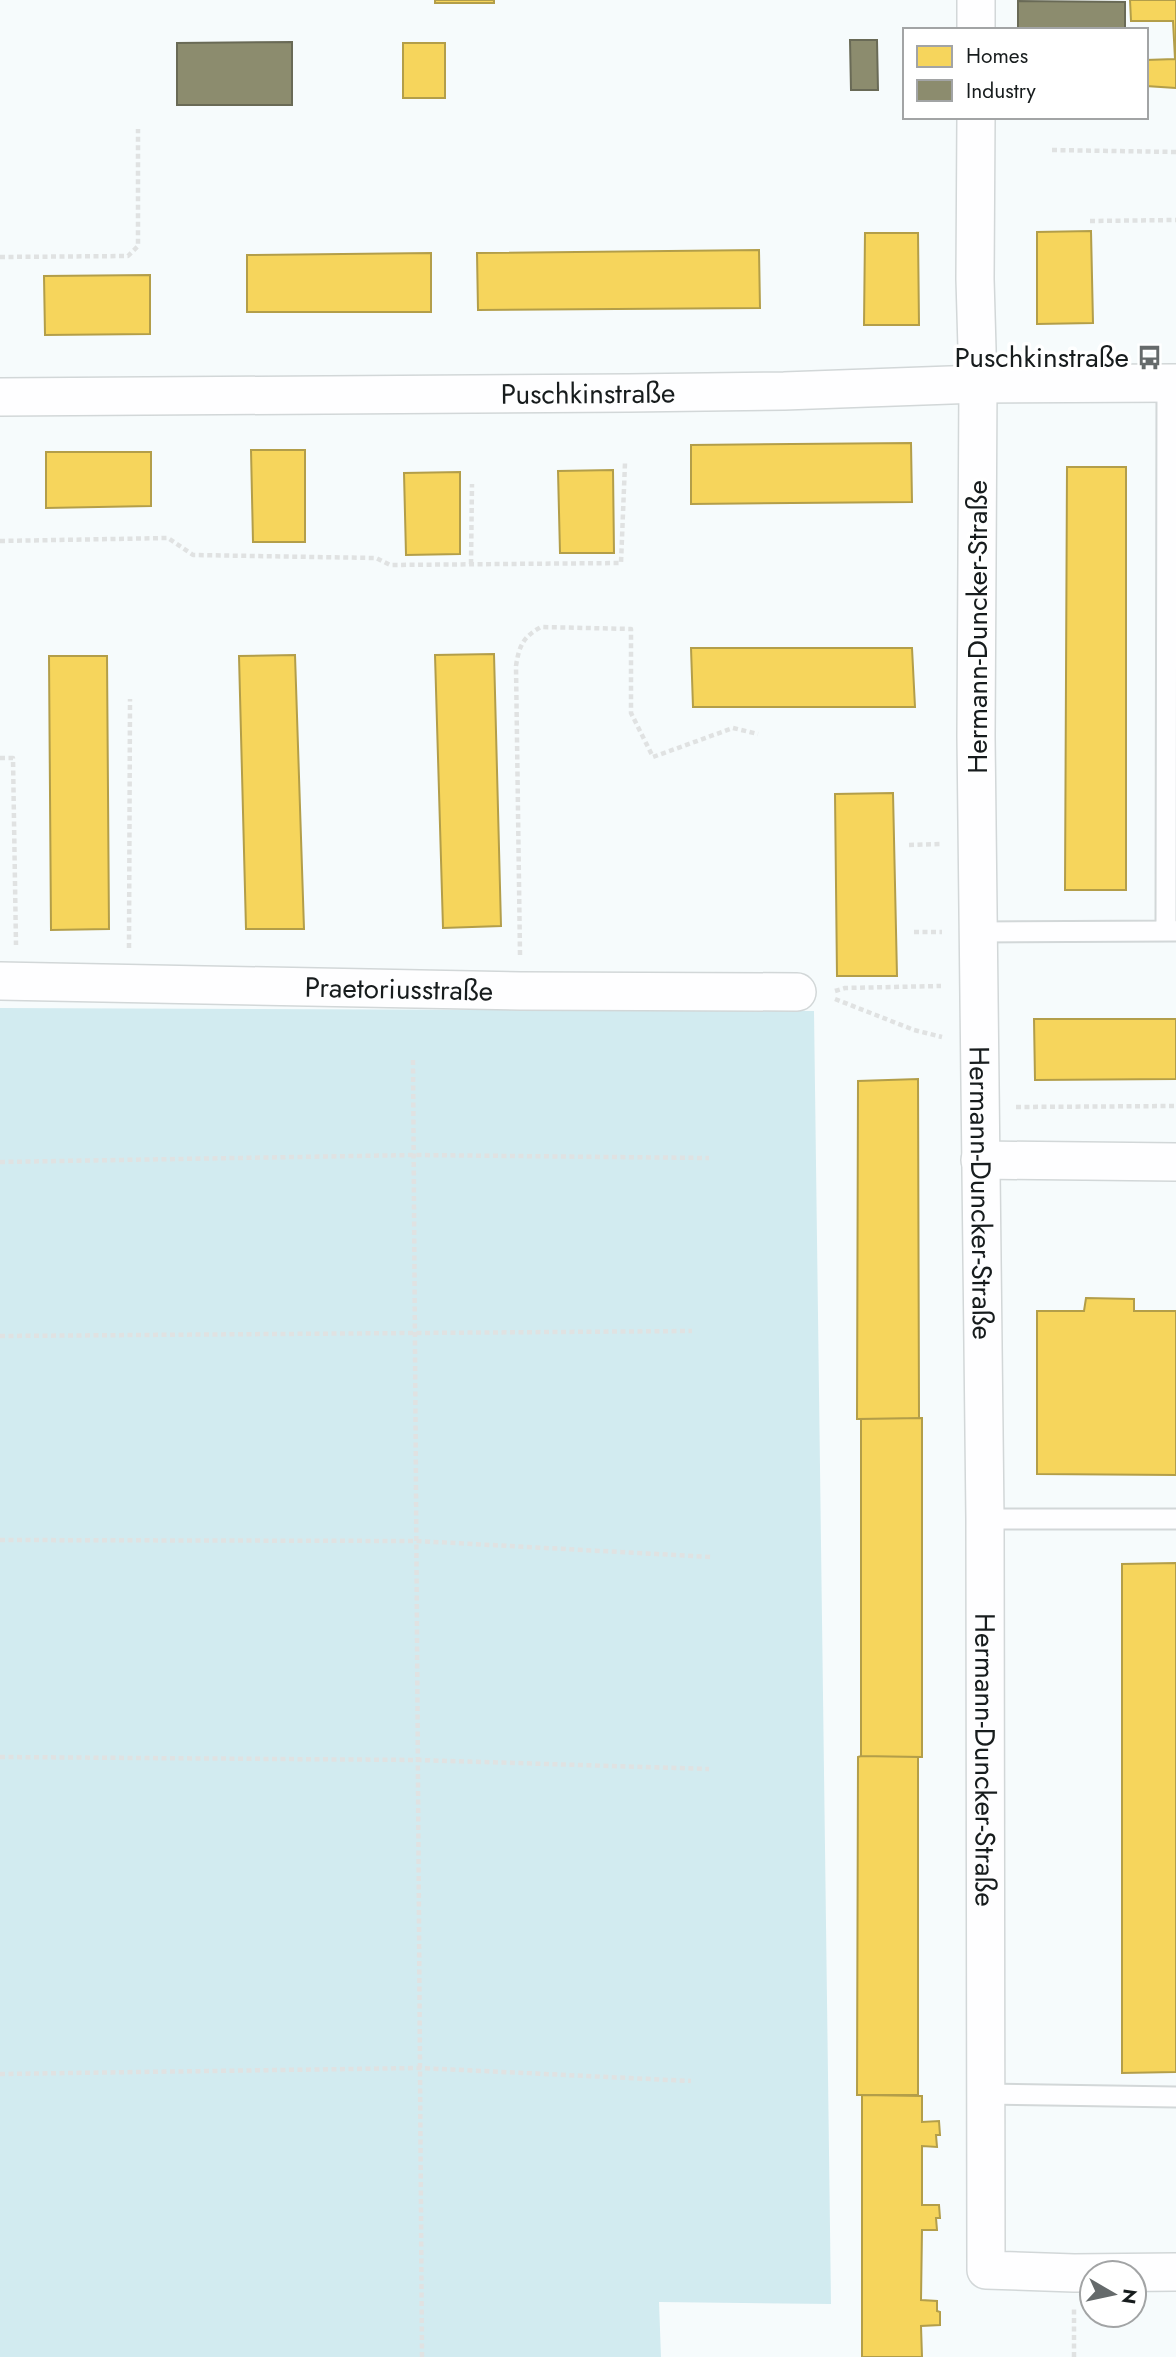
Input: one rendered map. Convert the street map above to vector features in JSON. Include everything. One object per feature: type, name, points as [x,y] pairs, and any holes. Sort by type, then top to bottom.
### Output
[{"type":"street","points":[[976,0],[976,28]]},
{"type":"street","name":"Hermann-Duncker-Straße","points":[[976,119],[977,986],[985,1519],[986,2270],[1074,2273]]},
{"type":"street","name":"Puschkinstraße","points":[[0,397],[693,392],[978,384],[1172,383]]},
{"type":"street","name":"Praetoriusstraße","points":[[8,981],[815,995]]},
{"type":"street","points":[[980,1160],[1176,1162]]},
{"type":"street","points":[[1074,2273],[1176,2272]]},
{"type":"lane","points":[[978,932],[1171,931],[1172,383]]},
{"type":"lane","points":[[985,1519],[1176,1519]]},
{"type":"lane","points":[[984,2094],[1176,2097]]},
{"type":"path","points":[[0,257],[128,256],[138,246],[138,129]]},
{"type":"path","points":[[1052,150],[1176,152]]},
{"type":"path","points":[[1090,220],[1176,220]]},
{"type":"path","points":[[0,541],[169,538],[193,555],[376,558],[390,565],[621,563],[625,463]]},
{"type":"path","points":[[471,564],[472,484]]},
{"type":"path","points":[[521,990],[516,666],[520,645],[531,633],[541,627],[631,629],[631,713],[653,757],[733,728],[758,734]]},
{"type":"path","points":[[129,984],[130,699]]},
{"type":"path","points":[[0,758],[13,758],[8,981]]},
{"type":"path","points":[[833,991],[845,988],[977,986]]},
{"type":"path","points":[[815,995],[914,1030],[978,1045]]},
{"type":"path","points":[[413,1060],[422,2357]]},
{"type":"path","points":[[1015,1107],[1176,1106]]},
{"type":"path","points":[[0,1162],[414,1155],[709,1158]]},
{"type":"path","points":[[0,1336],[692,1331]]},
{"type":"path","points":[[0,1540],[416,1541],[712,1556]]},
{"type":"path","points":[[0,1757],[418,1760],[709,1769]]},
{"type":"path","points":[[0,2074],[420,2068],[691,2081]]},
{"type":"path","points":[[1074,2273],[1074,2357]]},
{"type":"shaded area","points":[[0,1008],[814,1011],[831,2304],[659,2302],[661,2357],[0,2357]]},
{"type":"building: Homes","points":[[435,0],[494,0],[494,3],[435,3]]},
{"type":"building: Homes","points":[[1130,0],[1176,0],[1176,88],[1148,86],[1148,60],[1175,59],[1173,21],[1131,21]]},
{"type":"building: Homes","points":[[403,43],[445,43],[445,98],[403,98]]},
{"type":"building: Homes","points":[[1091,231],[1093,323],[1037,324],[1037,232]]},
{"type":"building: Homes","points":[[865,233],[918,233],[919,325],[864,325]]},
{"type":"building: Homes","points":[[759,250],[760,308],[478,310],[477,253]]},
{"type":"building: Homes","points":[[431,253],[431,312],[247,312],[247,255]]},
{"type":"building: Homes","points":[[150,275],[150,334],[45,335],[44,276]]},
{"type":"building: Homes","points":[[911,443],[912,502],[691,504],[691,445]]},
{"type":"building: Homes","points":[[251,450],[305,450],[305,542],[253,542]]},
{"type":"building: Homes","points":[[46,452],[151,452],[151,506],[46,508]]},
{"type":"building: Homes","points":[[1067,467],[1126,467],[1126,890],[1065,890]]},
{"type":"building: Homes","points":[[613,470],[614,553],[560,553],[558,471]]},
{"type":"building: Homes","points":[[460,472],[460,554],[406,555],[404,473]]},
{"type":"building: Homes","points":[[691,648],[912,648],[915,707],[693,707]]},
{"type":"building: Homes","points":[[494,654],[501,926],[443,928],[435,655]]},
{"type":"building: Homes","points":[[295,655],[304,929],[246,929],[239,656]]},
{"type":"building: Homes","points":[[49,656],[107,656],[109,929],[51,930]]},
{"type":"building: Homes","points":[[893,793],[897,976],[837,976],[835,794]]},
{"type":"building: Homes","points":[[1034,1019],[1176,1019],[1176,1079],[1035,1080]]},
{"type":"building: Homes","points":[[918,1079],[919,1418],[857,1419],[858,1081]]},
{"type":"building: Homes","points":[[1086,1298],[1134,1299],[1134,1311],[1176,1311],[1176,1475],[1037,1474],[1037,1311],[1084,1311]]},
{"type":"building: Homes","points":[[922,1418],[922,1757],[861,1756],[861,1419]]},
{"type":"building: Homes","points":[[1176,1563],[1176,2072],[1122,2073],[1122,1564]]},
{"type":"building: Homes","points":[[858,1757],[918,1757],[918,2095],[857,2095]]},
{"type":"building: Homes","points":[[862,2095],[922,2096],[922,2122],[939,2121],[937,2147],[922,2146],[922,2205],[939,2205],[940,2218],[936,2218],[937,2230],[922,2230],[921,2300],[937,2301],[940,2325],[921,2326],[922,2357],[862,2357]]},
{"type":"building: Industry","points":[[1018,1],[1125,2],[1125,28],[1018,28]]},
{"type":"building: Industry","points":[[850,40],[877,40],[878,90],[851,90]]},
{"type":"building: Industry","points":[[292,42],[292,105],[177,105],[177,43]]},
{"type":"place","name":"Puschkinstraße","points":[[1149,357]]}]
